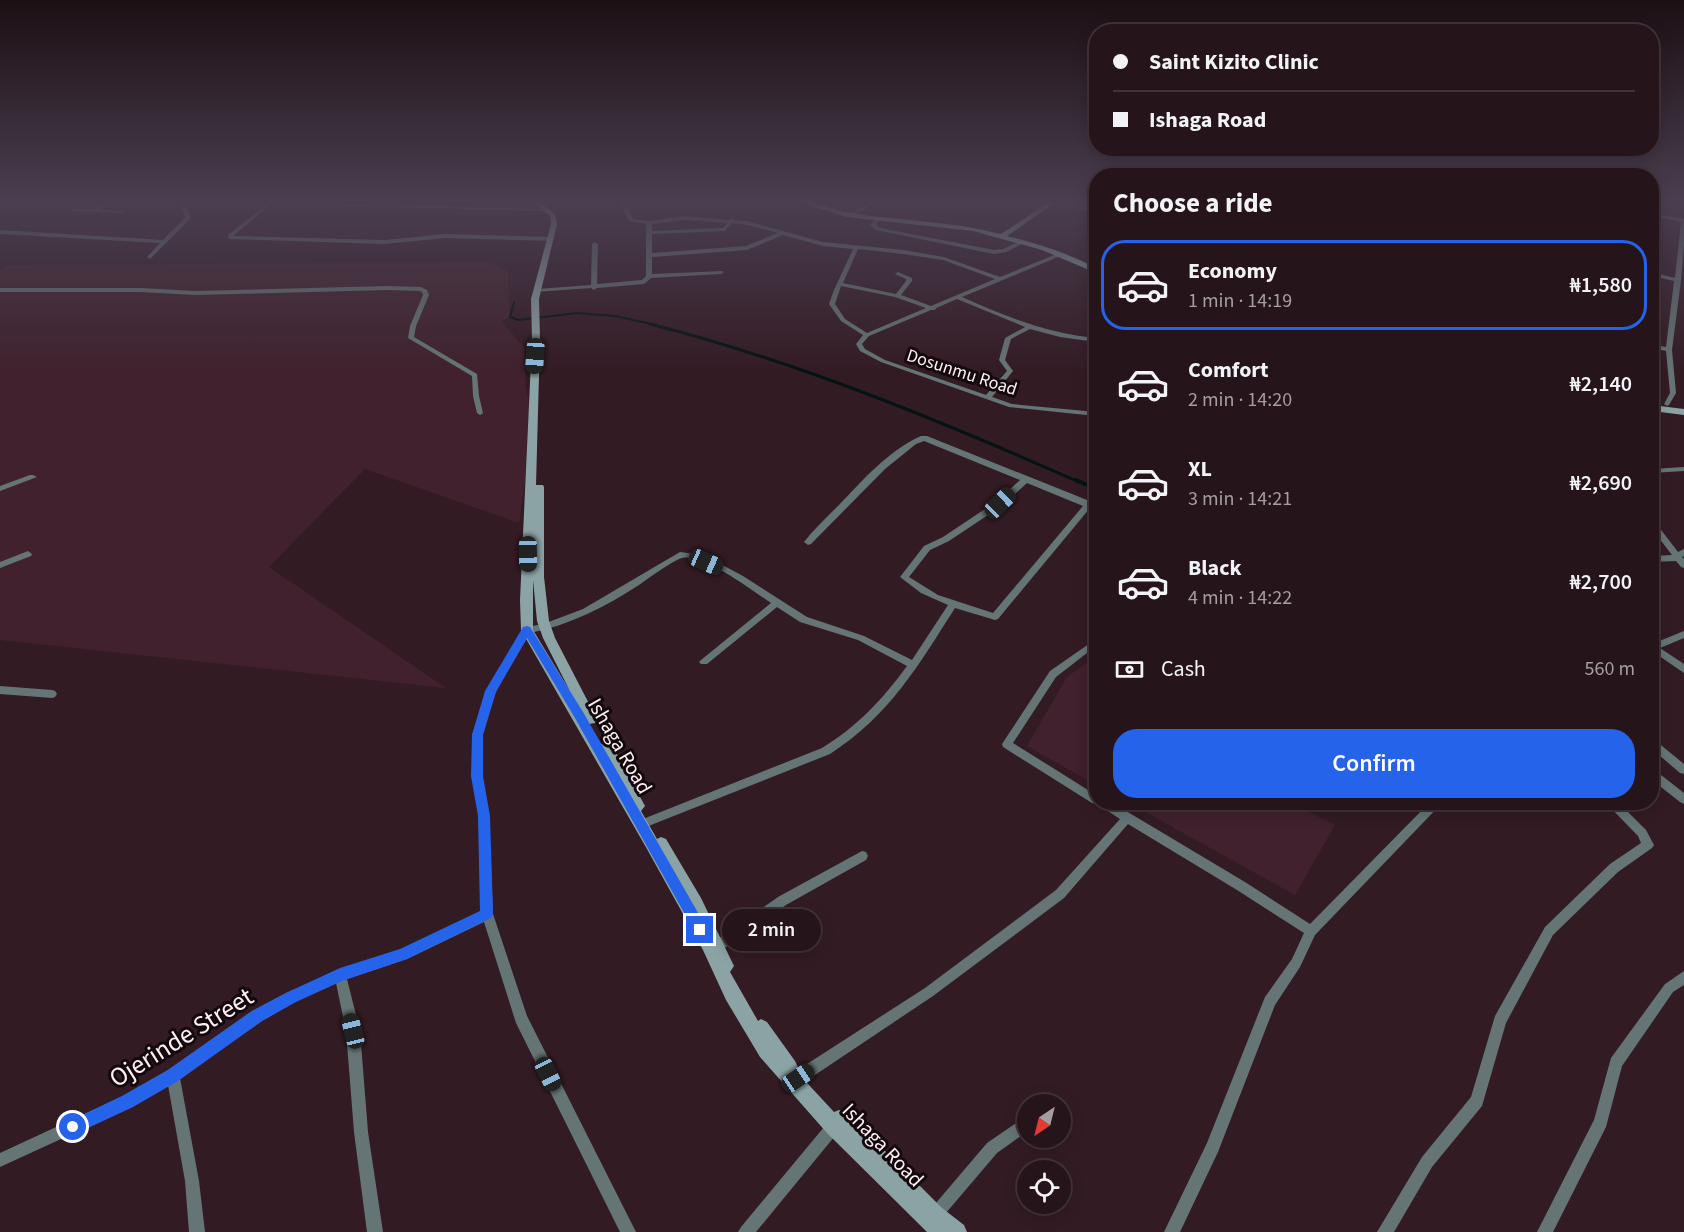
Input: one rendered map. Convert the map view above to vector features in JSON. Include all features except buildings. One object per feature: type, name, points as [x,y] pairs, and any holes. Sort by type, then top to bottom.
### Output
[{"type":"main road","name":"Ishaga Road","points":[[548,257],[539,307],[537,553],[545,628],[584,707],[647,822],[686,882],[742,998],[767,1038],[798,1078],[933,1225]]},
{"type":"main road","name":"Ishaga Road","points":[[541,291],[550,257]]},
{"type":"main road","points":[[1069,257],[1089,266]]},
{"type":"main road","points":[[1076,257],[1089,265]]},
{"type":"main road","name":"Ishaga Road","points":[[540,325],[526,600],[527,630],[579,715],[616,784],[657,852],[709,945],[732,994],[766,1051],[834,1126],[933,1225],[957,1232]]},
{"type":"main road","points":[[1659,403],[1683,411]]},
{"type":"main road","points":[[1659,409],[1683,411]]},
{"type":"street","points":[[594,288],[595,257]]},
{"type":"street","points":[[541,291],[644,282],[649,276],[650,257]]},
{"type":"street","points":[[852,257],[842,284],[834,293],[832,304],[835,312],[843,320],[867,335]]},
{"type":"street","points":[[931,257],[999,279]]},
{"type":"street","name":"Dosunmu Road","points":[[1052,257],[867,335],[861,340],[860,347],[883,361],[1022,408],[1089,413]]},
{"type":"street","points":[[1667,404],[1673,393],[1669,350],[1680,257]]},
{"type":"street","points":[[649,276],[721,272]]},
{"type":"street","points":[[897,296],[909,281],[909,278],[898,274]]},
{"type":"street","points":[[1659,276],[1678,280]]},
{"type":"street","points":[[842,284],[897,296],[933,309]]},
{"type":"street","points":[[0,290],[141,290],[195,293],[422,289],[426,296],[413,326],[411,338],[475,375],[480,413]]},
{"type":"street","points":[[959,298],[1028,328],[1089,339]]},
{"type":"street","points":[[989,396],[1010,371],[1002,360],[1008,338],[1028,328]]},
{"type":"street","points":[[1659,348],[1669,350]]},
{"type":"street","points":[[808,542],[862,486],[918,439],[924,438],[1089,504]]},
{"type":"street","points":[[1659,471],[1684,469]]},
{"type":"street","points":[[0,489],[33,477]]},
{"type":"street","points":[[1026,478],[1000,503],[946,539],[927,548],[904,577],[922,590],[953,604],[995,617],[1089,511]]},
{"type":"street","points":[[1659,534],[1676,558],[1684,565]]},
{"type":"street","points":[[1659,559],[1676,558],[1684,552]]},
{"type":"street","points":[[0,565],[28,554]]},
{"type":"street","points":[[628,1232],[581,1143],[521,1018],[487,914],[484,816],[477,776],[477,735],[491,691],[527,630],[545,628],[616,594],[680,555],[691,555],[721,568],[807,621],[853,635],[915,666]]},
{"type":"street","points":[[704,662],[778,602]]},
{"type":"street","points":[[647,822],[826,751],[846,740],[899,686],[915,666],[953,604]]},
{"type":"street","points":[[1659,644],[1684,634]]},
{"type":"street","points":[[1089,647],[1053,674],[1006,744],[1089,796]]},
{"type":"street","points":[[1659,652],[1684,669]]},
{"type":"street","points":[[0,690],[52,694]]},
{"type":"street","points":[[1659,750],[1684,770]]},
{"type":"street","points":[[1659,779],[1684,799]]},
{"type":"street","points":[[1114,810],[1311,931]]},
{"type":"street","points":[[1172,1232],[1213,1147],[1270,1001],[1296,963],[1311,931],[1430,810]]},
{"type":"street","points":[[1385,1232],[1427,1162],[1477,1101],[1500,1021],[1549,931],[1614,868],[1648,845],[1642,833],[1618,810]]},
{"type":"street","points":[[798,1078],[929,992],[1060,894],[1127,818]]},
{"type":"street","points":[[718,945],[782,901],[862,856]]},
{"type":"street","name":"Ojerinde Street","points":[[0,1160],[128,1101],[173,1075],[257,1016],[340,975],[403,955],[487,914]]},
{"type":"street","points":[[340,975],[353,1031],[361,1132],[375,1232]]},
{"type":"street","points":[[1545,1232],[1601,1122],[1616,1063],[1669,988],[1684,977]]},
{"type":"street","points":[[173,1075],[192,1181],[197,1232]]},
{"type":"street","points":[[746,1232],[834,1126]]},
{"type":"street","points":[[933,1225],[992,1148],[1017,1130]]},
{"type":"shaded area","points":[[488,262],[508,271],[510,317],[501,321],[524,347],[529,403],[525,482],[519,523],[365,469],[269,567],[446,688],[0,640],[0,270],[7,265]]},
{"type":"shaded area","points":[[1089,661],[1089,781],[1027,746],[1067,677]]},
{"type":"shaded area","points":[[1142,810],[1305,810],[1335,825],[1295,895]]},
{"type":"waterway","points":[[514,302],[510,317],[518,320],[577,313],[615,316],[656,325]]},
{"type":"waterway","points":[[650,324],[814,374],[921,415],[1079,482]]},
{"type":"waterway","points":[[1076,480],[1089,486]]},
{"type":"route","points":[[73,1127],[128,1101],[173,1075],[257,1016],[291,998],[340,975],[403,955],[487,914],[484,816],[477,776],[477,735],[491,691],[501,670],[527,630],[579,715],[700,930]]}]
